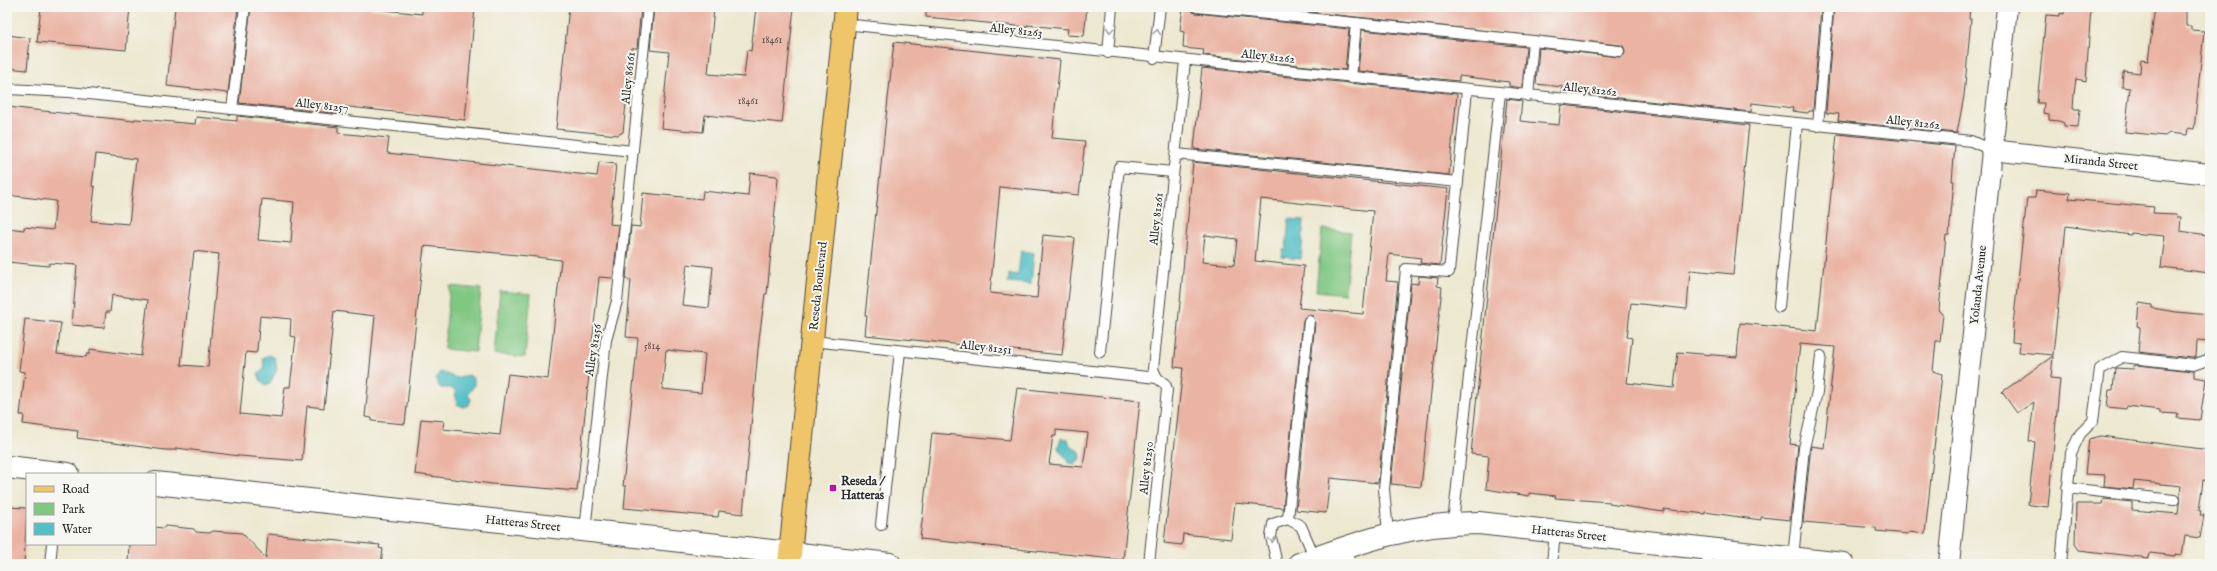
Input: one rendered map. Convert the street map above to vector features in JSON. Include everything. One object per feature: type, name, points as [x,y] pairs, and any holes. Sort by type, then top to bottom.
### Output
[{"type":"main road","name":"Reseda Boulevard","points":[[789,559],[845,16]]},
{"type":"street","name":"Yolanda Avenue","points":[[1949,564],[2007,7]]},
{"type":"street","name":"Miranda Street","points":[[1992,150],[2210,174]]},
{"type":"street","points":[[7,467],[55,473]]},
{"type":"street","name":"Hatteras Street","points":[[156,483],[585,530],[789,559],[890,564]]},
{"type":"street","name":"Hatteras Street","points":[[1307,561],[1347,555],[1388,533],[1430,525],[1453,523],[1479,524],[1555,532],[1708,556],[1793,558],[1843,564]]},
{"type":"lane","points":[[232,109],[245,7]]},
{"type":"lane","name":"Alley 86161","points":[[633,151],[648,7]]},
{"type":"lane","points":[[1108,53],[1112,7]]},
{"type":"lane","points":[[1154,58],[1160,7]]},
{"type":"lane","points":[[1197,7],[1619,51]]},
{"type":"lane","points":[[1818,126],[1828,7]]},
{"type":"lane","name":"Alley 81263","points":[[845,16],[1108,53],[1185,61]]},
{"type":"lane","points":[[1351,78],[1356,23]]},
{"type":"lane","points":[[1528,96],[1533,41]]},
{"type":"lane","name":"Alley 81262","points":[[1185,61],[1971,142],[1992,150]]},
{"type":"lane","name":"Alley 81261","points":[[1157,378],[1153,369],[1185,61]]},
{"type":"lane","name":"Alley 81257","points":[[7,89],[69,92],[633,151]]},
{"type":"lane","points":[[1388,533],[1384,489],[1406,269],[1449,272],[1467,90]]},
{"type":"lane","points":[[1453,523],[1500,94]]},
{"type":"lane","points":[[1779,307],[1797,124]]},
{"type":"lane","name":"Alley 81256","points":[[585,530],[606,340],[617,301],[633,151]]},
{"type":"lane","points":[[1176,154],[1458,182]]},
{"type":"lane","points":[[1100,352],[1119,167],[1174,172]]},
{"type":"lane","points":[[1288,519],[1309,321]]},
{"type":"lane","name":"Alley 81251","points":[[812,341],[1157,378]]},
{"type":"lane","points":[[881,525],[900,351]]},
{"type":"lane","points":[[1793,558],[1804,448],[1817,392],[1821,356]]},
{"type":"lane","points":[[2061,564],[2071,453],[2080,434],[2093,421],[2100,369],[2122,357],[2193,365],[2210,359]]},
{"type":"lane","name":"Alley 81250","points":[[1149,564],[1167,389],[1165,384],[1157,378]]},
{"type":"lane","points":[[2067,488],[2174,500]]},
{"type":"lane","points":[[1277,564],[1271,537],[1274,524],[1288,519],[1301,526],[1307,561]]},
{"type":"lane","points":[[1552,564],[1555,532]]},
{"type":"lane","points":[[50,564],[52,545]]},
{"type":"green space","points":[[1322,229],[1351,232],[1345,294],[1316,291]]},
{"type":"green space","points":[[450,286],[481,289],[475,352],[444,349]]},
{"type":"green space","points":[[500,291],[531,294],[525,357],[494,354]]},
{"type":"water","points":[[1289,219],[1304,220],[1301,259],[1282,257],[1283,250],[1286,250]]},
{"type":"water","points":[[1021,251],[1034,253],[1031,284],[1008,282],[1009,274],[1018,275]]},
{"type":"water","points":[[269,355],[275,358],[277,369],[270,384],[266,385],[261,381],[258,374],[264,368],[263,358]]},
{"type":"water","points":[[440,372],[457,378],[469,375],[474,379],[474,386],[468,394],[471,400],[469,405],[464,407],[457,404],[455,390],[450,388],[441,388],[438,385],[436,379]]},
{"type":"water","points":[[1061,438],[1068,439],[1070,446],[1080,452],[1081,459],[1076,462],[1076,464],[1068,463],[1059,449],[1058,447]]},
{"type":"building","points":[[41,7],[130,7],[126,50],[37,42]]},
{"type":"building","points":[[175,7],[238,7],[228,93],[167,86]]},
{"type":"building","points":[[251,7],[356,7],[422,14],[422,7],[475,7],[465,120],[341,106],[340,114],[239,103]]},
{"type":"building","points":[[569,7],[641,7],[637,48],[632,48],[623,132],[618,135],[556,129]]},
{"type":"building","points":[[654,7],[678,10],[678,7],[714,7],[708,74],[744,77],[747,50],[751,51],[756,7],[794,7],[782,123],[705,115],[703,132],[661,128],[669,52],[650,50]]},
{"type":"building","points":[[926,7],[1087,7],[1084,36],[1067,35],[1068,29],[1027,25],[1027,27],[926,17]]},
{"type":"building","points":[[1183,7],[1191,7],[1193,12],[1196,13],[1349,29],[1345,70],[1203,55],[1204,50],[1183,48],[1184,32],[1180,31]]},
{"type":"building","points":[[1262,7],[1821,7],[1813,111],[1809,111],[1808,113],[1792,111],[1793,108],[1752,103],[1751,112],[1562,92],[1563,87],[1536,84],[1539,48],[1619,57],[1624,55],[1625,51],[1623,46],[1620,45]]},
{"type":"building","points":[[1834,7],[1970,7],[1969,19],[1971,19],[1964,96],[1957,133],[1838,121],[1839,114],[1826,113]]},
{"type":"building","points":[[2065,7],[2091,7],[2086,81],[2076,79],[2074,94],[2073,109],[2080,109],[2078,127],[2064,126],[2064,123],[2059,121],[2049,120],[2049,114],[2043,113],[2044,103],[2037,103],[2046,15],[2060,16],[2060,13],[2064,14]]},
{"type":"building","points":[[2155,7],[2186,7],[2186,26],[2191,26],[2191,30],[2204,31],[2194,129],[2188,128],[2187,135],[2169,133],[2165,136],[2125,132],[2130,88],[2122,87],[2123,73],[2124,71],[2140,73],[2141,60],[2148,61]]},
{"type":"building","points":[[1362,30],[1526,47],[1522,88],[1509,86],[1509,82],[1459,76],[1459,81],[1358,71]]},
{"type":"building","points":[[7,35],[30,38],[27,70],[7,68]]},
{"type":"building","points":[[894,42],[1060,60],[1052,138],[1085,141],[1079,195],[1000,187],[990,293],[1037,298],[1043,235],[1075,238],[1062,355],[865,335],[867,316],[865,316]]},
{"type":"building","points":[[1202,68],[1457,94],[1449,175],[1194,149]]},
{"type":"building","points":[[1507,99],[1522,101],[1520,121],[1559,125],[1561,105],[1749,125],[1733,274],[1690,270],[1687,309],[1631,303],[1627,337],[1632,338],[1627,383],[1674,388],[1678,352],[1737,357],[1740,323],[1817,331],[1837,134],[1955,146],[1952,181],[1954,181],[1949,235],[1946,235],[1939,310],[1943,314],[1940,341],[1936,341],[1933,371],[1942,374],[1925,534],[1876,531],[1876,528],[1803,522],[1811,446],[1824,448],[1835,347],[1800,344],[1790,444],[1798,445],[1790,520],[1761,517],[1761,520],[1705,512],[1705,514],[1664,509],[1664,512],[1609,504],[1610,502],[1555,498],[1556,496],[1529,493],[1529,496],[1486,489],[1489,456],[1471,454]]},
{"type":"building","points":[[7,107],[134,121],[134,119],[195,124],[196,117],[237,121],[237,116],[338,127],[338,133],[389,138],[387,153],[597,176],[599,162],[616,164],[610,224],[619,225],[613,278],[599,277],[577,491],[492,484],[415,474],[421,419],[444,421],[443,429],[500,435],[508,374],[548,379],[561,260],[424,246],[405,424],[372,421],[372,418],[365,417],[375,316],[334,311],[324,408],[307,406],[302,461],[240,456],[176,448],[176,450],[165,450],[77,438],[78,431],[23,424],[24,415],[20,415],[25,372],[19,371],[25,319],[61,323],[57,354],[86,357],[87,354],[90,354],[90,349],[141,356],[148,300],[112,295],[110,312],[106,312],[104,328],[72,325],[77,265],[49,263],[49,266],[7,262],[7,228],[24,230],[24,227],[53,230],[56,201],[7,195]],"holes":[[[96,154],[136,159],[129,224],[91,221],[95,187],[92,186]],[[262,199],[294,202],[291,243],[258,240]],[[194,251],[219,254],[208,367],[181,365]],[[260,316],[291,319],[290,336],[296,337],[290,387],[285,387],[281,418],[240,414],[246,352],[256,353]]]},
{"type":"building","points":[[1193,162],[1448,189],[1440,265],[1420,263],[1421,258],[1389,254],[1386,281],[1398,282],[1378,483],[1330,478],[1326,513],[1296,510],[1315,322],[1313,316],[1307,315],[1303,320],[1283,508],[1235,503],[1231,539],[1183,534],[1182,545],[1164,543],[1183,368],[1174,367]],"holes":[[[1261,199],[1373,211],[1363,314],[1299,308],[1304,266],[1255,261]],[[1205,235],[1237,239],[1234,265],[1202,262]]]},
{"type":"building","points":[[750,173],[776,176],[778,178],[767,294],[765,294],[759,339],[743,514],[719,511],[718,517],[624,508],[626,486],[623,486],[638,338],[626,337],[631,280],[626,279],[631,226],[640,227],[643,193],[702,199],[703,191],[748,196]],"holes":[[[687,264],[713,267],[709,308],[682,305]],[[666,350],[705,354],[701,393],[662,389]]]},
{"type":"building","points":[[2036,190],[2070,193],[2069,199],[2154,207],[2153,213],[2176,214],[2177,217],[2181,217],[2180,231],[2208,235],[2210,237],[2210,273],[2161,267],[2165,236],[2131,233],[2131,235],[2066,226],[2053,355],[2019,352],[2020,343],[2012,342],[2013,325],[2027,198],[2035,198]]},
{"type":"building","points":[[1419,276],[1438,278],[1437,286],[1442,287],[1421,487],[1391,484],[1411,283],[1418,284]]},
{"type":"building","points":[[2139,303],[2152,305],[2152,308],[2210,315],[2210,342],[2197,341],[2196,357],[2192,358],[2138,352],[2140,331],[2140,327],[2137,326]]},
{"type":"building","points":[[2053,356],[2051,378],[2060,379],[2048,507],[2028,504],[2035,442],[2029,441],[2034,402],[2017,413],[2002,392]]},
{"type":"building","points":[[2137,365],[2194,371],[2194,377],[2206,379],[2200,420],[2177,418],[2178,414],[2160,413],[2160,410],[2127,406],[2126,409],[2107,407],[2109,390],[2113,390],[2115,368],[2133,369],[2134,366]]},
{"type":"building","points":[[1017,388],[1140,401],[1123,560],[920,539],[932,433],[1010,440]],"holes":[[[1056,430],[1088,433],[1083,467],[1049,464],[1053,436],[1056,436]]]},
{"type":"building","points":[[2101,436],[2210,450],[2210,481],[2203,480],[2199,511],[2201,511],[2200,515],[2204,515],[2200,538],[2185,536],[2182,555],[2175,554],[2175,556],[2150,553],[2149,558],[2079,550],[2075,544],[2076,504],[2102,504],[2103,499],[2132,502],[2132,510],[2178,514],[2181,486],[2134,481],[2133,489],[2104,486],[2105,475],[2085,474],[2089,439]]},
{"type":"building","points":[[7,507],[26,508],[24,564],[7,564]]},
{"type":"building","points":[[166,526],[194,529],[196,532],[210,533],[213,531],[242,533],[266,558],[268,534],[380,545],[379,548],[383,549],[381,564],[147,564],[128,562],[129,545],[156,545],[156,527],[163,528]]},
{"type":"place","name":"Reseda / Hatteras","points":[[833,488]]}]
